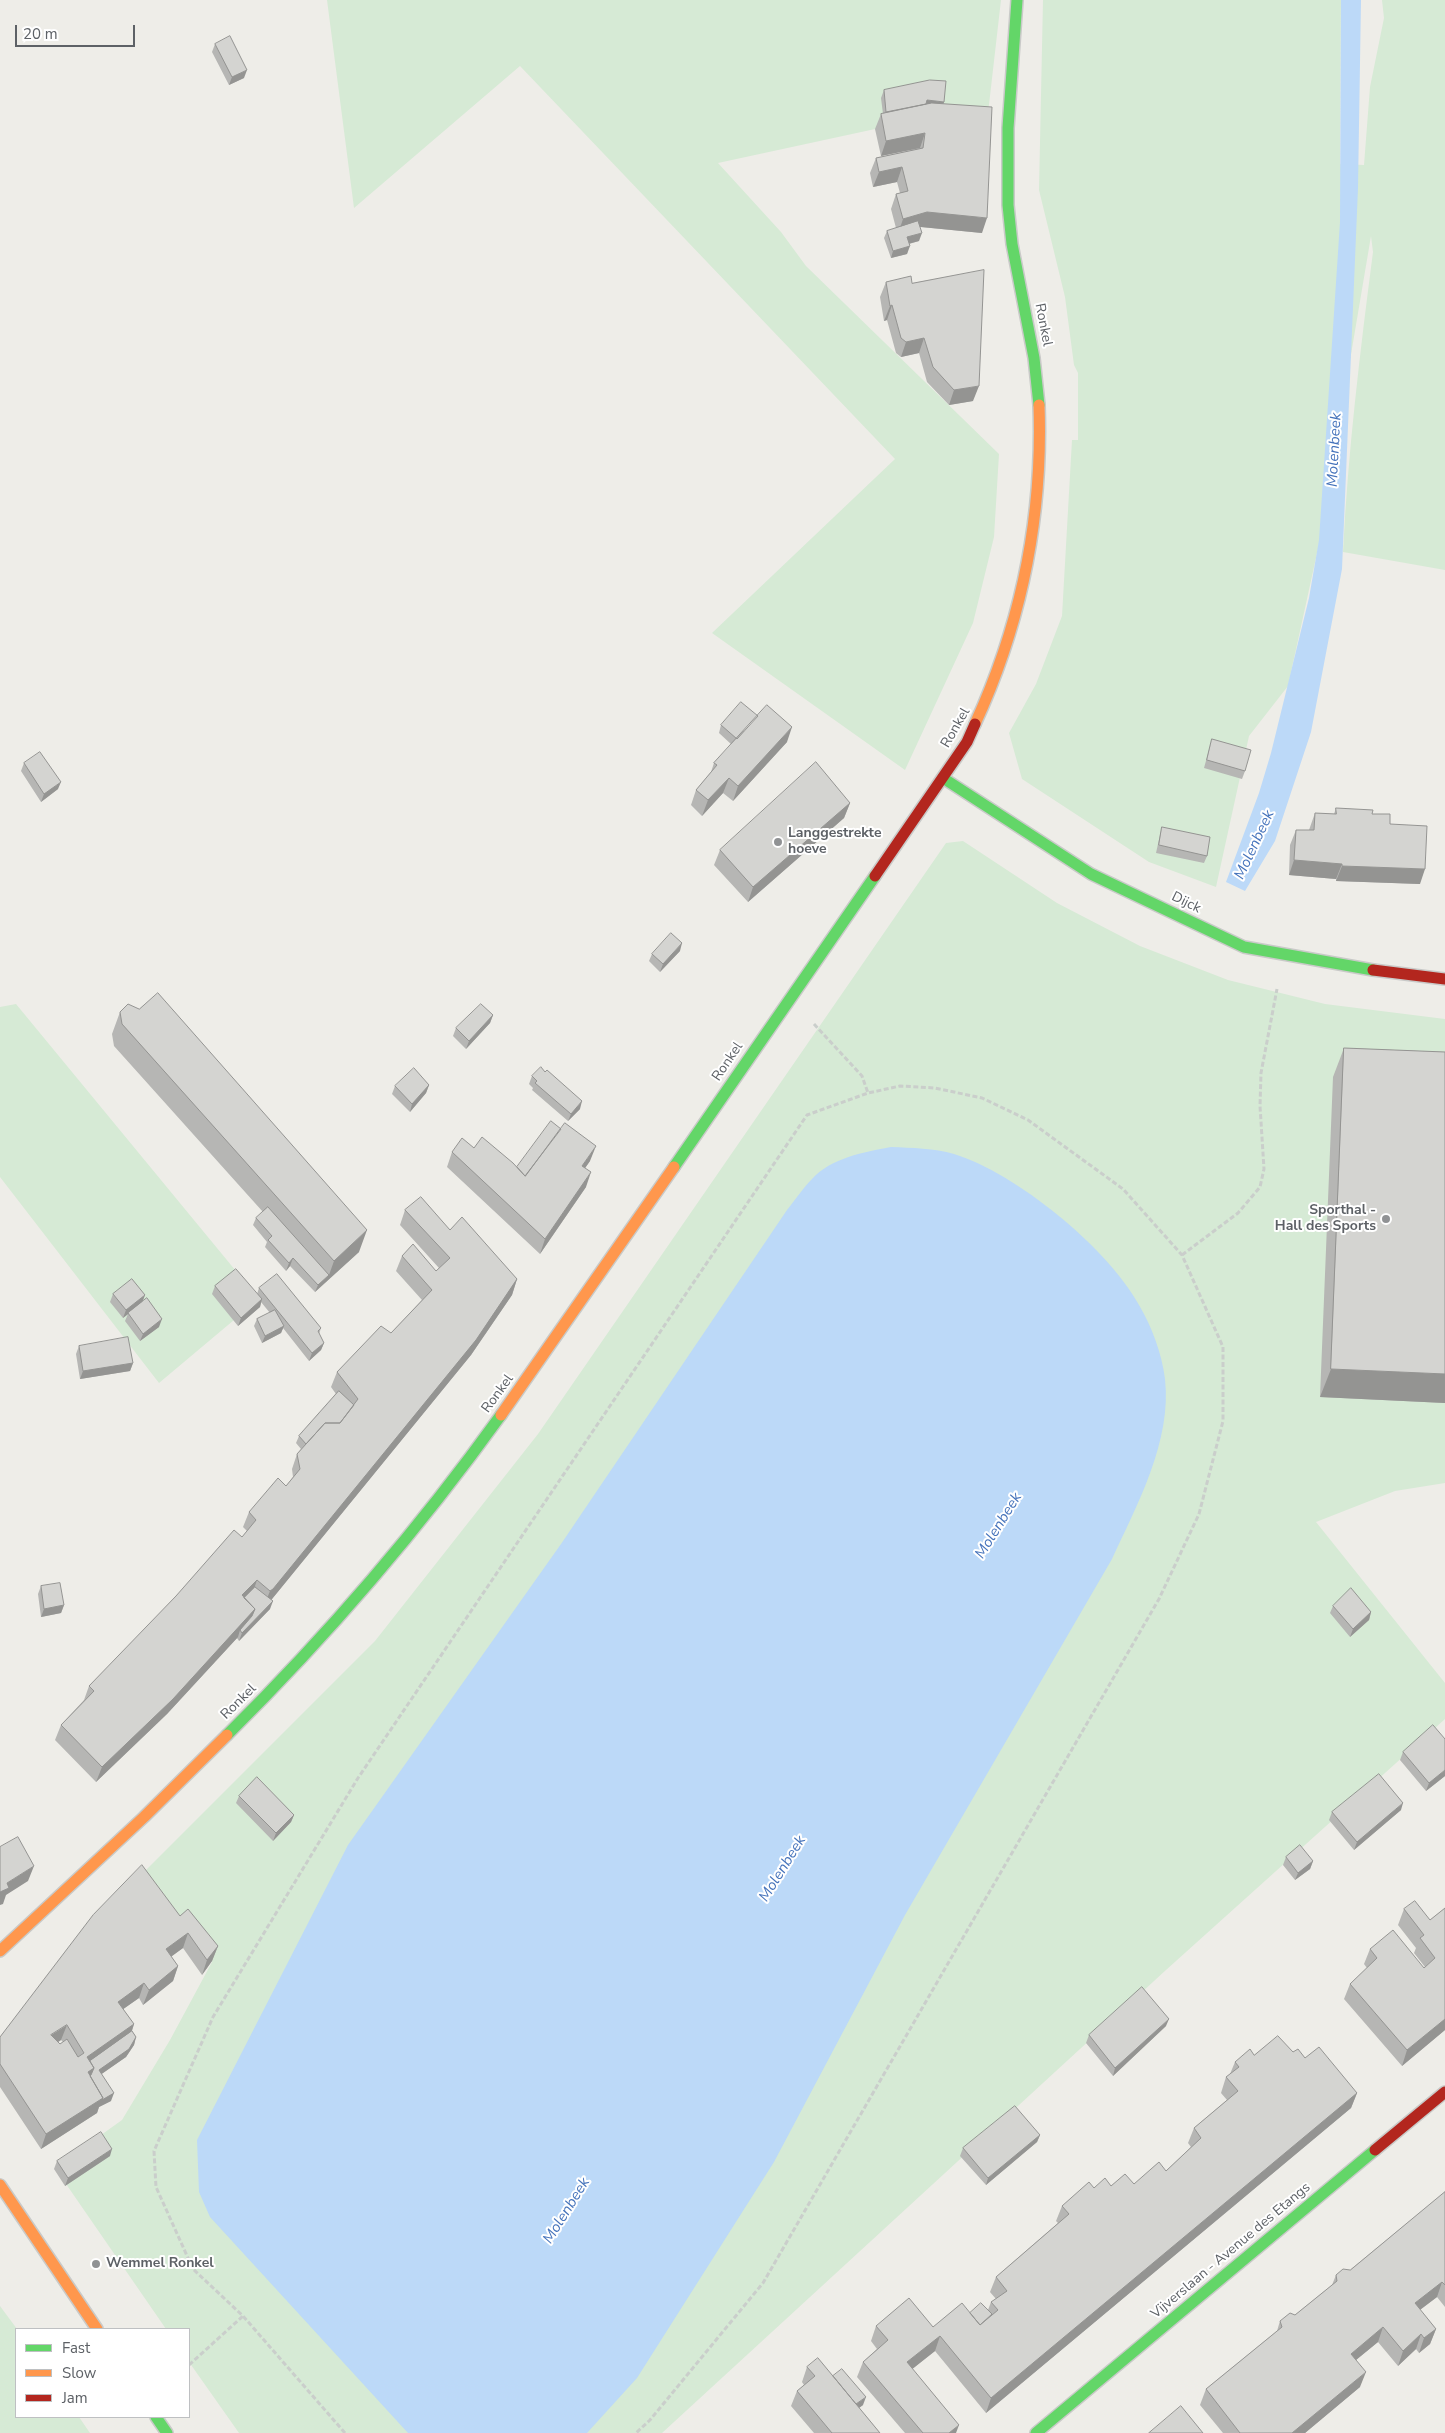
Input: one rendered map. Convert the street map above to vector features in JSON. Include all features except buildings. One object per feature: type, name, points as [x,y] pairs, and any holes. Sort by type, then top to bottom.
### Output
[{"type":"street","name":"Ronkel","points":[[0,1951],[184,1779],[288,1674],[372,1579],[496,1422],[579,1308],[967,742],[986,704],[1014,622],[1029,554],[1037,482],[1040,423],[1034,358],[1018,276],[1008,206],[1008,128],[1017,0]]},
{"type":"street","name":"Dijck","points":[[943,778],[1092,874],[1244,947],[1390,973],[1445,979]]},
{"type":"street","name":"Vijverslaan - Avenue des Etangs","points":[[1036,2433],[1445,2092]]},
{"type":"street","points":[[0,2185],[96,2328]]},
{"type":"street","points":[[157,2418],[167,2433]]},
{"type":"path","points":[[1182,1255],[1238,1213],[1260,1187],[1264,1169],[1260,1106],[1262,1073],[1284,954]]},
{"type":"path","points":[[790,998],[862,1076],[868,1093]]},
{"type":"path","points":[[345,2433],[243,2316],[193,2269],[156,2187],[154,2151],[213,2016],[358,1778],[807,1115],[868,1093],[900,1086],[935,1088],[982,1098],[1028,1120],[1123,1189],[1182,1255],[1224,1347],[1223,1421],[1199,1514],[1167,1582],[763,2283],[650,2420],[636,2433]]},
{"type":"path","points":[[190,2364],[243,2316]]},
{"type":"green space","points":[[327,0],[1001,0],[987,122],[926,118],[718,163],[781,232],[806,266],[999,454],[994,537],[973,623],[905,770],[712,633],[895,459],[520,66],[354,208]]},
{"type":"green space","points":[[1043,0],[1341,0],[1340,164],[1364,165],[1370,87],[1384,18],[1382,0],[1445,0],[1445,570],[1343,552],[1355,402],[1373,252],[1371,236],[1319,544],[1288,686],[1249,736],[1216,887],[1149,862],[1022,779],[1009,733],[1036,684],[1062,616],[1072,440],[1078,440],[1078,373],[1074,365],[1065,297],[1039,190]]},
{"type":"green space","points":[[963,841],[1057,903],[1140,946],[1228,980],[1325,1004],[1445,1019],[1445,1483],[1395,1491],[1316,1522],[1445,1683],[1445,1719],[1166,1970],[662,2433],[239,2433],[190,2363],[190,2328],[165,2328],[55,2168],[122,2120],[170,2040],[212,1962],[183,1924],[136,1880],[375,1641],[538,1434],[946,843]]},
{"type":"green space","points":[[16,1004],[259,1299],[159,1383],[0,1177],[0,1007]]},
{"type":"green space","points":[[0,2306],[16,2328],[15,2418],[80,2418],[90,2433],[0,2433]]},
{"type":"water","name":"Molenbeek","points":[[1341,0],[1361,0],[1358,188],[1342,569],[1311,732],[1275,841],[1245,891],[1226,882],[1259,793],[1271,753],[1309,598],[1319,540],[1340,222]]},
{"type":"water","name":"Molenbeek","points":[[891,1147],[931,1149],[954,1154],[1005,1178],[1032,1195],[1058,1215],[1106,1260],[1125,1283],[1152,1331],[1162,1360],[1165,1379],[1166,1402],[1163,1426],[1158,1449],[1142,1495],[1112,1559],[905,1915],[774,2162],[637,2378],[587,2433],[408,2433],[210,2217],[199,2192],[197,2140],[348,1845],[561,1544],[787,1210],[809,1183],[829,1166],[849,1157]]},
{"type":"traffic: fast","points":[[1017,0],[1008,128],[1008,205],[1012,244],[1034,358],[1039,405]]},
{"type":"traffic: fast","points":[[943,778],[1091,874],[1244,947],[1373,970]]},
{"type":"traffic: fast","points":[[674,1167],[875,876]]},
{"type":"traffic: fast","points":[[227,1735],[264,1698],[371,1581],[438,1499],[501,1415]]},
{"type":"traffic: fast","points":[[1036,2433],[1375,2150]]},
{"type":"traffic: fast","points":[[157,2418],[167,2433]]},
{"type":"traffic: slow","points":[[975,724],[1005,647],[1017,608],[1026,568],[1033,528],[1037,487],[1039,405]]},
{"type":"traffic: slow","points":[[501,1415],[674,1167]]},
{"type":"traffic: slow","points":[[0,1951],[144,1817],[227,1735]]},
{"type":"traffic: slow","points":[[0,2185],[96,2328]]},
{"type":"traffic: jam","points":[[875,876],[967,742],[975,724]]},
{"type":"traffic: jam","points":[[1373,970],[1445,979]]},
{"type":"traffic: jam","points":[[1375,2150],[1445,2092]]},
{"type":"place","name":"Langgestrekte hoeve","points":[[778,842]]},
{"type":"place","name":"Sporthal - Hall des Sports","points":[[1386,1219]]},
{"type":"place","name":"Wemmel Ronkel","points":[[96,2264]]}]
